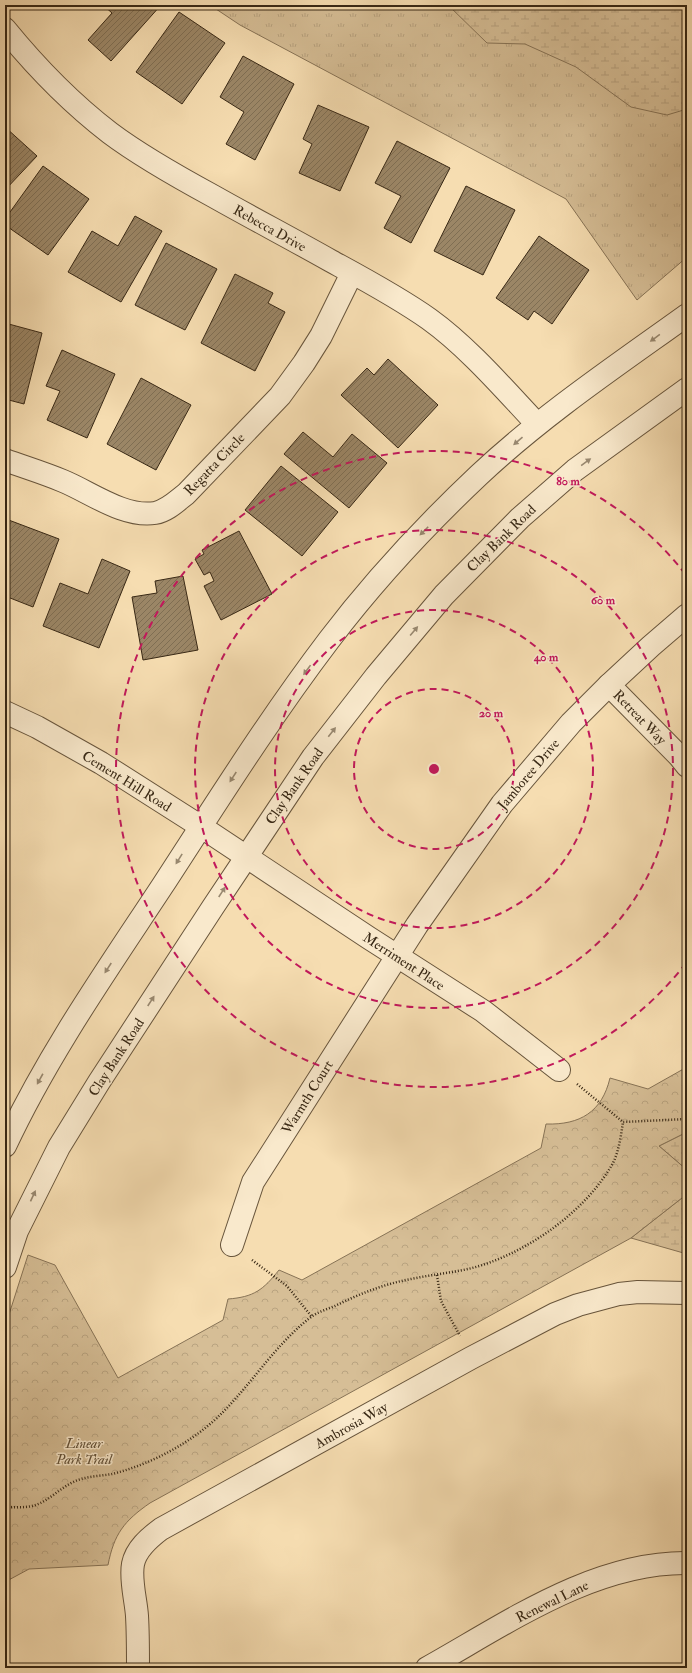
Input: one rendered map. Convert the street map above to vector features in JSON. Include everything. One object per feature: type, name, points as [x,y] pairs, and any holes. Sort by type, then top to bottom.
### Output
[{"type":"street","name":"Rebecca Drive","points":[[5,29],[29,58],[62,91],[111,133],[171,173],[352,272],[400,300],[430,320],[459,344],[504,388],[537,424]]},
{"type":"street","name":"Regatta Circle","points":[[5,460],[63,481],[121,508],[138,514],[156,513],[172,506],[186,494],[280,396],[321,336],[352,272]]},
{"type":"street","points":[[5,1146],[20,1114],[68,1031],[200,826],[280,707],[325,645],[400,555],[479,475],[537,424],[687,315]]},
{"type":"street","name":"Clay Bank Road","points":[[5,1267],[17,1231],[58,1148],[99,1082],[246,856],[313,757],[376,676],[444,595],[520,518],[575,470],[687,389]]},
{"type":"street","name":"Jamboree Drive","points":[[397,956],[502,804],[571,723],[609,685],[687,615]]},
{"type":"street","name":"Retreat Way","points":[[609,685],[687,766]]},
{"type":"street","name":"Cement Hill Road","points":[[5,712],[37,727],[101,762],[246,856]]},
{"type":"street","name":"Merriment Place","points":[[246,856],[483,1011],[559,1070]]},
{"type":"street","name":"Warmth Court","points":[[232,1245],[253,1182],[397,956]]},
{"type":"street","name":"Ambrosia Way","points":[[138,1668],[137,1616],[133,1564],[136,1555],[149,1538],[168,1525],[471,1358],[555,1314],[619,1294],[638,1292],[687,1293]]},
{"type":"street","name":"Renewal Lane","points":[[427,1668],[544,1602],[576,1587],[616,1574],[649,1566],[687,1563]]},
{"type":"path","points":[[559,1070],[623,1122],[687,1119]]},
{"type":"path","points":[[5,1507],[32,1506],[42,1503],[69,1484],[80,1479],[112,1474],[132,1468],[174,1449],[221,1414],[267,1359],[312,1316],[380,1286],[412,1279],[438,1276],[470,1268],[526,1246],[550,1230],[572,1212],[598,1185],[614,1161],[623,1122]]},
{"type":"path","points":[[232,1245],[287,1286],[312,1316]]},
{"type":"path","points":[[438,1276],[441,1301],[471,1358]]},
{"type":"green space","points":[[210,5],[687,5],[687,257],[637,300],[566,199],[240,25]]},
{"type":"green space","points":[[448,5],[687,5],[687,109],[667,115],[631,107],[576,67],[525,44],[487,43]]},
{"type":"green space","name":"Linear Park Trail","points":[[687,1067],[687,1132],[659,1146],[687,1170],[687,1194],[631,1238],[150,1503],[133,1516],[122,1529],[113,1545],[108,1565],[29,1569],[5,1582],[5,1327],[28,1255],[55,1265],[118,1378],[223,1320],[228,1299],[245,1296],[257,1291],[268,1283],[279,1270],[302,1280],[541,1148],[546,1124],[569,1122],[588,1114],[601,1100],[610,1078],[648,1089]]},
{"type":"green space","points":[[687,1132],[687,1170],[659,1146]]},
{"type":"green space","points":[[687,1194],[687,1254],[631,1238]]},
{"type":"building","points":[[103,5],[161,5],[111,61],[88,40],[112,13]]},
{"type":"building","points":[[179,12],[225,43],[182,104],[136,72]]},
{"type":"building","points":[[243,56],[294,84],[255,160],[226,144],[244,112],[220,97]]},
{"type":"building","points":[[318,105],[369,127],[340,191],[299,173],[312,144],[303,139]]},
{"type":"building","points":[[5,127],[37,156],[5,190]]},
{"type":"building","points":[[397,141],[450,168],[411,243],[384,228],[401,196],[375,183]]},
{"type":"building","points":[[43,166],[89,199],[48,255],[5,225],[5,219]]},
{"type":"building","points":[[466,186],[515,210],[483,275],[434,251]]},
{"type":"building","points":[[135,216],[162,231],[121,302],[68,272],[92,231],[118,246]]},
{"type":"building","points":[[539,236],[589,270],[552,324],[534,311],[528,320],[496,298]]},
{"type":"building","points":[[166,243],[217,269],[185,330],[135,305]]},
{"type":"building","points":[[235,274],[273,293],[268,303],[285,312],[255,371],[201,343]]},
{"type":"building","points":[[5,323],[42,333],[24,404],[5,399]]},
{"type":"building","points":[[62,350],[115,374],[87,438],[47,420],[60,391],[46,386]]},
{"type":"building","points":[[388,359],[438,405],[398,448],[341,395],[367,368],[374,375]]},
{"type":"building","points":[[141,378],[191,405],[156,470],[107,444]]},
{"type":"building","points":[[303,432],[333,457],[352,434],[387,463],[349,508],[284,454]]},
{"type":"building","points":[[281,466],[338,512],[302,556],[245,510]]},
{"type":"building","points":[[6,519],[59,539],[33,607],[5,596]]},
{"type":"building","points":[[239,531],[272,594],[221,620],[204,586],[214,581],[210,572],[204,575],[195,559],[204,554],[202,550]]},
{"type":"building","points":[[102,559],[130,571],[99,648],[43,626],[60,583],[88,594]]},
{"type":"building","points":[[183,576],[198,650],[143,660],[132,597],[157,593],[155,581]]}]
